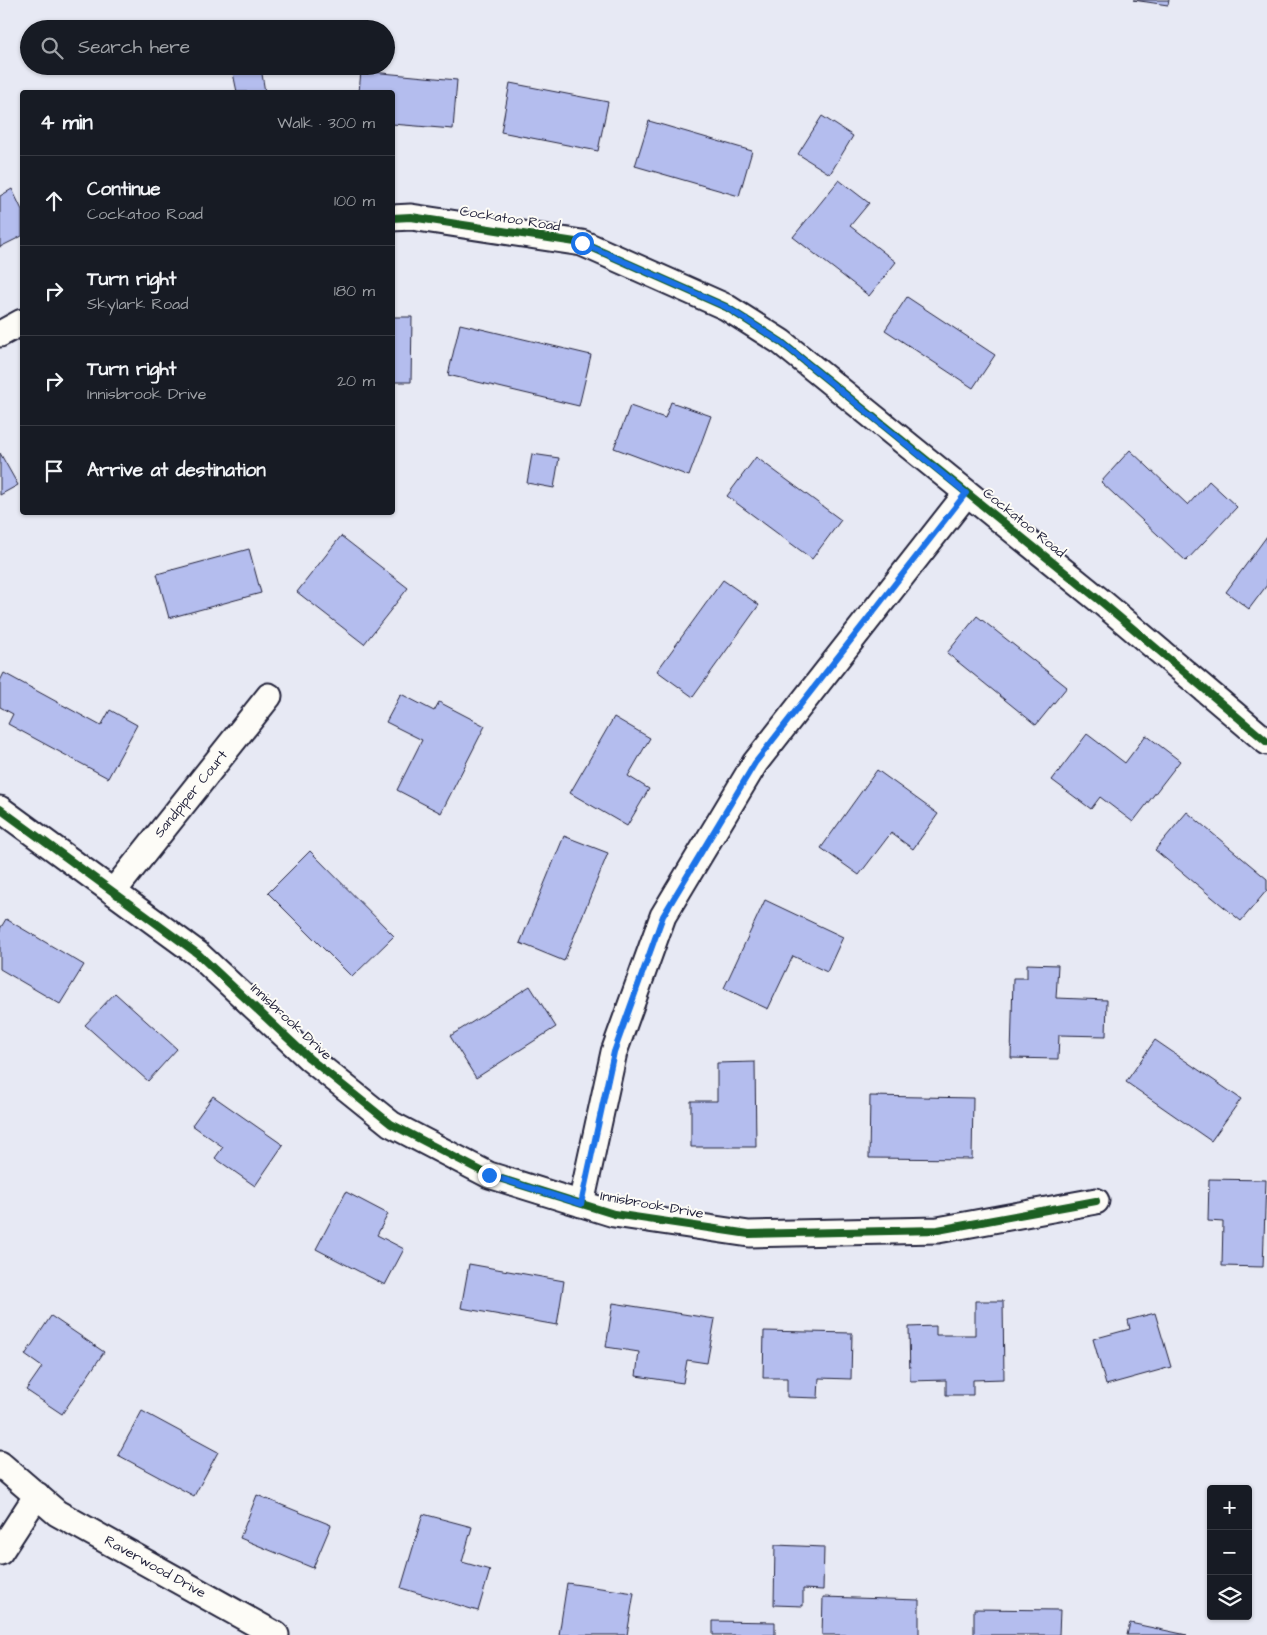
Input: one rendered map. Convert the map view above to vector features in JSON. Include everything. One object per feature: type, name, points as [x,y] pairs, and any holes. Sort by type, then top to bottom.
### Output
[{"type":"street","name":"Cockatoo Road","points":[[395,218],[411,217],[582,243],[726,307],[781,342],[1104,604],[1267,742]]},
{"type":"street","points":[[0,334],[20,323]]},
{"type":"street","points":[[581,1204],[614,1052],[663,916],[755,763],[966,493]]},
{"type":"street","name":"Sandpiper Court","points":[[113,892],[269,696]]},
{"type":"street","name":"Innisbrook Drive","points":[[0,810],[198,954],[308,1058],[391,1124],[489,1175],[614,1214],[749,1234],[938,1230],[1096,1201]]},
{"type":"street","name":"Raverwood Drive","points":[[0,1464],[57,1512],[276,1635]]},
{"type":"street","points":[[0,1552],[37,1495]]},
{"type":"building","points":[[1133,0],[1169,0],[1168,5]]},
{"type":"building","points":[[395,74],[457,80],[453,129],[395,124],[395,90],[359,90],[361,75]]},
{"type":"building","points":[[233,75],[262,75],[265,90],[237,90]]},
{"type":"building","points":[[510,83],[608,102],[598,151],[501,132]]},
{"type":"building","points":[[822,116],[853,136],[830,174],[798,154]]},
{"type":"building","points":[[649,121],[752,151],[739,196],[635,166]]},
{"type":"building","points":[[839,180],[869,203],[850,226],[896,262],[869,296],[793,237]]},
{"type":"building","points":[[12,189],[20,206],[20,237],[0,247],[0,196]]},
{"type":"building","points":[[907,297],[995,355],[973,388],[885,330]]},
{"type":"building","points":[[395,317],[412,317],[411,382],[395,382]]},
{"type":"building","points":[[460,324],[591,355],[579,406],[448,375]]},
{"type":"building","points":[[671,402],[711,416],[689,476],[614,448],[630,406],[665,418]]},
{"type":"building","points":[[1130,450],[1188,505],[1209,481],[1237,507],[1186,561],[1101,482]]},
{"type":"building","points":[[0,453],[18,485],[0,495]]},
{"type":"building","points":[[532,454],[559,458],[554,488],[527,483]]},
{"type":"building","points":[[756,457],[841,520],[812,559],[727,496]]},
{"type":"building","points":[[341,536],[408,588],[364,644],[297,592]]},
{"type":"building","points":[[1267,536],[1267,585],[1249,609],[1226,592]]},
{"type":"building","points":[[249,549],[261,593],[169,618],[157,574]]},
{"type":"building","points":[[723,580],[759,605],[693,697],[657,671]]},
{"type":"building","points":[[977,616],[1067,687],[1036,725],[947,653]]},
{"type":"building","points":[[4,673],[101,726],[110,710],[137,725],[108,778],[8,724],[13,714],[0,707],[0,681]]},
{"type":"building","points":[[401,694],[434,711],[439,702],[485,726],[441,813],[397,790],[422,740],[386,722]]},
{"type":"building","points":[[614,717],[650,738],[628,776],[649,789],[627,826],[570,793]]},
{"type":"building","points":[[1087,734],[1125,763],[1146,735],[1180,761],[1133,822],[1100,797],[1091,809],[1052,780]]},
{"type":"building","points":[[877,770],[938,814],[913,849],[891,833],[859,875],[821,848]]},
{"type":"building","points":[[1187,812],[1267,879],[1267,890],[1241,921],[1155,850]]},
{"type":"building","points":[[564,836],[608,853],[564,961],[520,943]]},
{"type":"building","points":[[310,851],[394,936],[352,977],[268,893]]},
{"type":"building","points":[[765,900],[843,937],[827,972],[793,956],[768,1009],[724,988]]},
{"type":"building","points":[[6,919],[84,965],[60,1004],[0,969],[0,929]]},
{"type":"building","points":[[1027,964],[1058,965],[1056,998],[1107,1000],[1106,1036],[1059,1035],[1058,1059],[1011,1058],[1013,978],[1027,978]]},
{"type":"building","points":[[530,986],[556,1027],[476,1078],[450,1036]]},
{"type":"building","points":[[115,993],[177,1049],[148,1081],[85,1025]]},
{"type":"building","points":[[1155,1040],[1241,1099],[1211,1141],[1126,1082]]},
{"type":"building","points":[[755,1062],[756,1147],[691,1147],[691,1101],[717,1101],[717,1063]]},
{"type":"building","points":[[213,1096],[283,1145],[255,1186],[215,1158],[223,1147],[192,1125]]},
{"type":"building","points":[[870,1096],[973,1098],[972,1159],[869,1158]]},
{"type":"building","points":[[1209,1179],[1266,1180],[1263,1267],[1222,1266],[1223,1222],[1208,1221]]},
{"type":"building","points":[[346,1192],[388,1214],[377,1235],[404,1249],[385,1285],[316,1249]]},
{"type":"building","points":[[469,1264],[564,1281],[557,1325],[461,1308]]},
{"type":"building","points":[[975,1301],[1003,1301],[1004,1379],[973,1380],[973,1395],[946,1395],[946,1380],[910,1381],[909,1327],[936,1326],[936,1335],[975,1335]]},
{"type":"building","points":[[613,1303],[715,1319],[707,1363],[687,1360],[683,1383],[636,1376],[639,1352],[606,1347]]},
{"type":"building","points":[[1155,1313],[1171,1367],[1106,1385],[1093,1339],[1130,1329],[1128,1320]]},
{"type":"building","points":[[51,1316],[104,1352],[62,1414],[26,1390],[42,1367],[25,1355]]},
{"type":"building","points":[[764,1331],[852,1333],[851,1379],[819,1378],[818,1398],[787,1397],[787,1378],[763,1378]]},
{"type":"building","points":[[142,1411],[218,1452],[194,1496],[118,1455]]},
{"type":"building","points":[[257,1495],[331,1525],[313,1568],[240,1538]]},
{"type":"building","points":[[423,1514],[472,1527],[462,1562],[490,1570],[478,1611],[401,1588]]},
{"type":"building","points":[[775,1545],[824,1547],[823,1590],[803,1589],[803,1606],[774,1605]]},
{"type":"building","points":[[567,1583],[634,1593],[627,1635],[559,1635]]},
{"type":"building","points":[[823,1597],[919,1600],[919,1635],[822,1635]]},
{"type":"building","points":[[974,1609],[1060,1610],[1059,1635],[974,1635]]},
{"type":"building","points":[[713,1621],[775,1622],[775,1635],[713,1635]]},
{"type":"building","points":[[1130,1623],[1187,1635],[1127,1635]]},
{"type":"cycle path","points":[[395,218],[411,217],[582,243],[726,307],[781,342],[1104,604],[1267,742]]},
{"type":"cycle path","points":[[0,809],[198,954],[309,1058],[391,1124],[489,1175],[614,1214],[749,1234],[938,1230],[1096,1201]]},
{"type":"route","points":[[489,1175],[581,1204],[614,1052],[663,916],[755,763],[966,493],[781,342],[726,307],[582,243]]}]
